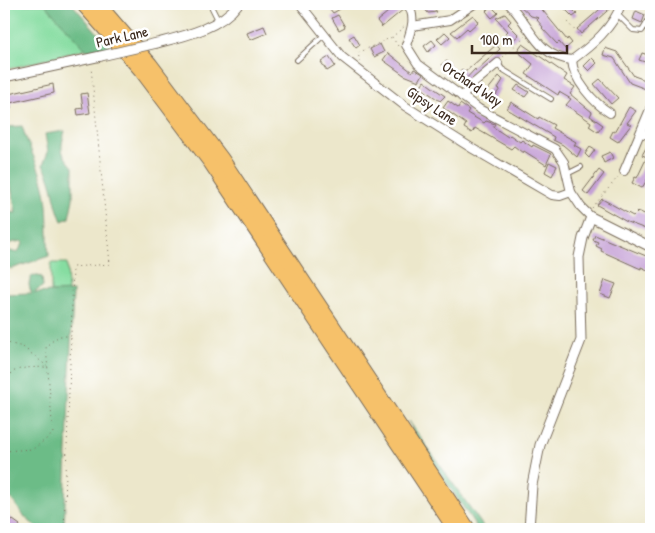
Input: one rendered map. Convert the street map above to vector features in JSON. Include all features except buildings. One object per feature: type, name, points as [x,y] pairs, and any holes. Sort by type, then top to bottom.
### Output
[{"type":"highway","points":[[83,4],[141,70],[206,156],[455,529]]},
{"type":"highway","points":[[98,4],[150,64],[220,158],[468,529]]},
{"type":"street","name":"Park Lane","points":[[4,77],[90,59],[188,35],[218,20],[238,4]]},
{"type":"street","name":"Gipsy Lane","points":[[300,4],[342,57],[405,106],[546,192],[560,196],[571,192]]},
{"type":"street","name":"Orchard Way","points":[[407,4],[411,9],[412,26],[406,45],[418,64],[479,109],[555,149],[564,162],[571,192],[589,216]]},
{"type":"street","points":[[412,26],[450,20],[474,4]]},
{"type":"street","points":[[509,4],[531,30],[545,51],[554,56],[572,60]]},
{"type":"street","points":[[572,60],[589,46],[618,15],[621,4]]},
{"type":"street","points":[[572,60],[574,70],[590,96],[610,114]]},
{"type":"street","points":[[462,96],[473,84],[498,64]]},
{"type":"street","points":[[624,171],[651,107]]},
{"type":"street","points":[[641,132],[651,136]]},
{"type":"street","points":[[529,529],[532,485],[540,445],[581,340],[579,257],[582,238],[589,216],[651,247]]},
{"type":"lane","points":[[210,4],[218,20]]},
{"type":"lane","points":[[618,15],[633,30],[642,31],[651,16]]},
{"type":"lane","points":[[297,60],[324,35]]},
{"type":"lane","points":[[498,64],[502,69],[551,99]]},
{"type":"lane","points":[[566,174],[581,167]]},
{"type":"path","points":[[567,22],[589,46]]},
{"type":"path","points":[[498,64],[506,52],[531,30]]},
{"type":"path","points":[[361,70],[358,52],[392,37]]},
{"type":"path","points":[[64,529],[73,266],[110,264],[90,59]]},
{"type":"path","points":[[589,216],[609,185],[624,171]]},
{"type":"path","points":[[4,450],[33,449],[53,434],[46,346],[59,336],[71,336]]},
{"type":"path","points":[[4,342],[23,346],[48,367]]},
{"type":"path","points":[[4,382],[8,373],[18,369],[48,367]]},
{"type":"green space","points":[[4,4],[45,4],[86,49],[4,70]]},
{"type":"green space","points":[[45,4],[72,4],[112,49],[90,54]]},
{"type":"green space","points":[[4,117],[8,127],[22,126],[42,179],[47,212],[49,256],[11,269],[4,264],[4,249],[17,253],[23,244],[22,241],[5,244],[4,242],[4,215],[8,212],[16,213],[11,187],[4,174]]},
{"type":"green space","points":[[65,131],[62,150],[73,167],[73,199],[69,218],[62,221],[50,180],[43,165],[48,152],[45,134]]},
{"type":"green space","points":[[51,263],[67,263],[68,292],[51,292]]},
{"type":"green space","points":[[33,275],[42,277],[43,286],[34,293],[73,291],[64,529],[38,529],[23,515],[7,493],[4,494],[4,294],[32,293],[29,284]]},
{"type":"green space","points":[[409,421],[485,529],[478,529],[414,435]]}]
